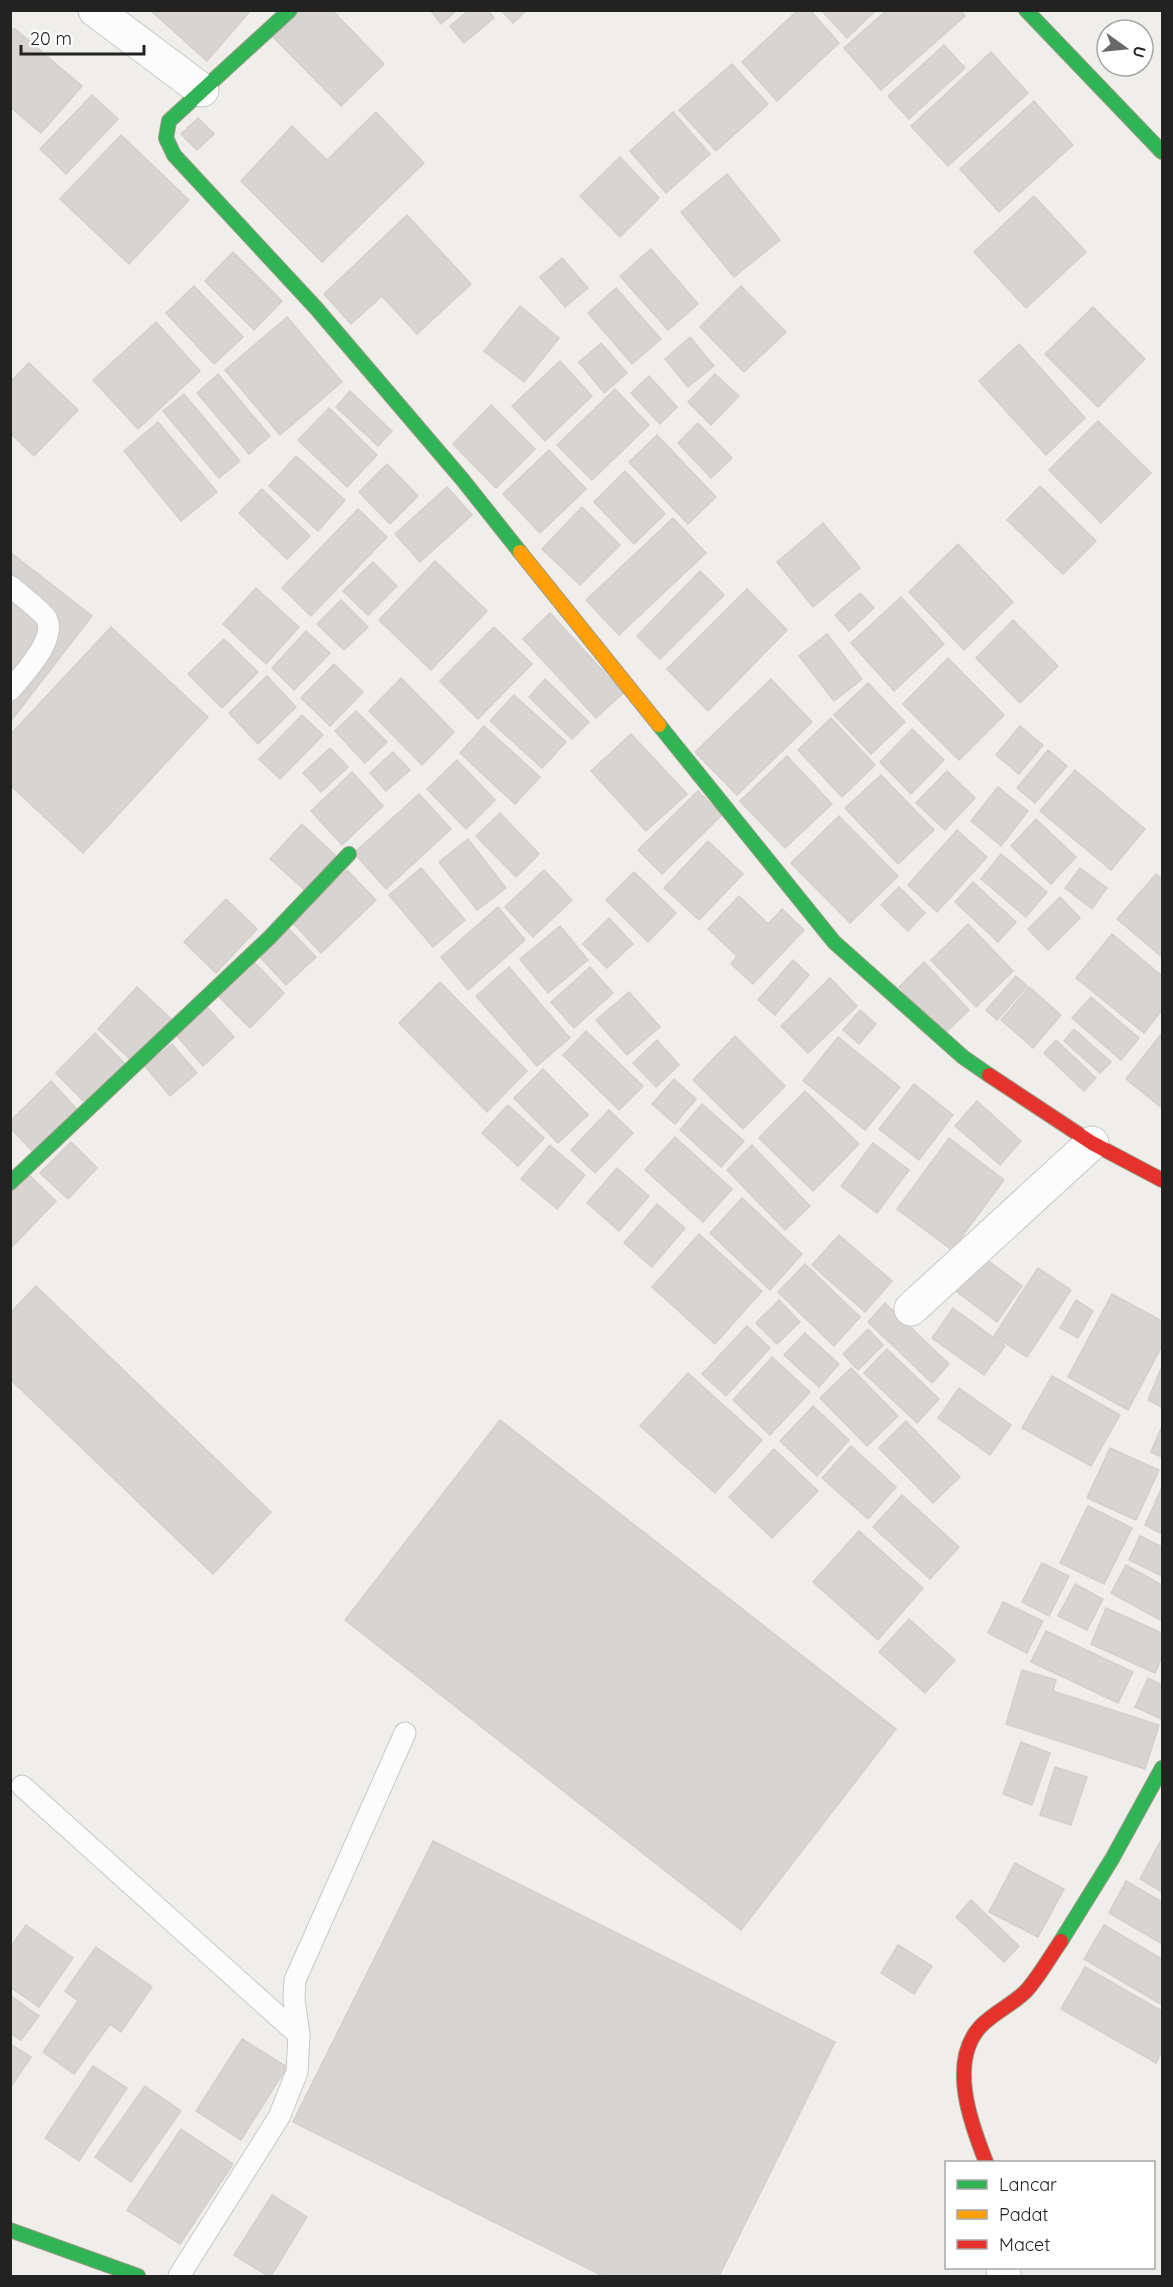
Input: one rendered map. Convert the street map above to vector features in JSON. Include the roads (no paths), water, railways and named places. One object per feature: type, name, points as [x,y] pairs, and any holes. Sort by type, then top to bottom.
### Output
[{"type":"street","points":[[95,10],[202,90]]},
{"type":"street","points":[[290,10],[169,121],[166,138],[174,155],[316,308],[462,479],[834,942],[963,1058],[1092,1143],[1162,1180]]},
{"type":"street","points":[[1026,10],[1162,152]]},
{"type":"street","points":[[10,1184],[269,938],[349,854]]},
{"type":"street","points":[[911,1309],[1092,1143]]},
{"type":"street","points":[[985,2161],[967,2114],[963,2074],[971,2042],[989,2017],[1014,2002],[1028,1988],[1086,1904],[1162,1768]]},
{"type":"street","points":[[10,2230],[138,2277]]},
{"type":"lane","points":[[10,586],[46,618],[48,633],[40,652],[10,690]]},
{"type":"lane","points":[[179,2277],[279,2117],[297,2072],[299,2035],[294,2000],[295,1980],[405,1733]]},
{"type":"lane","points":[[22,1786],[299,2035]]}]
